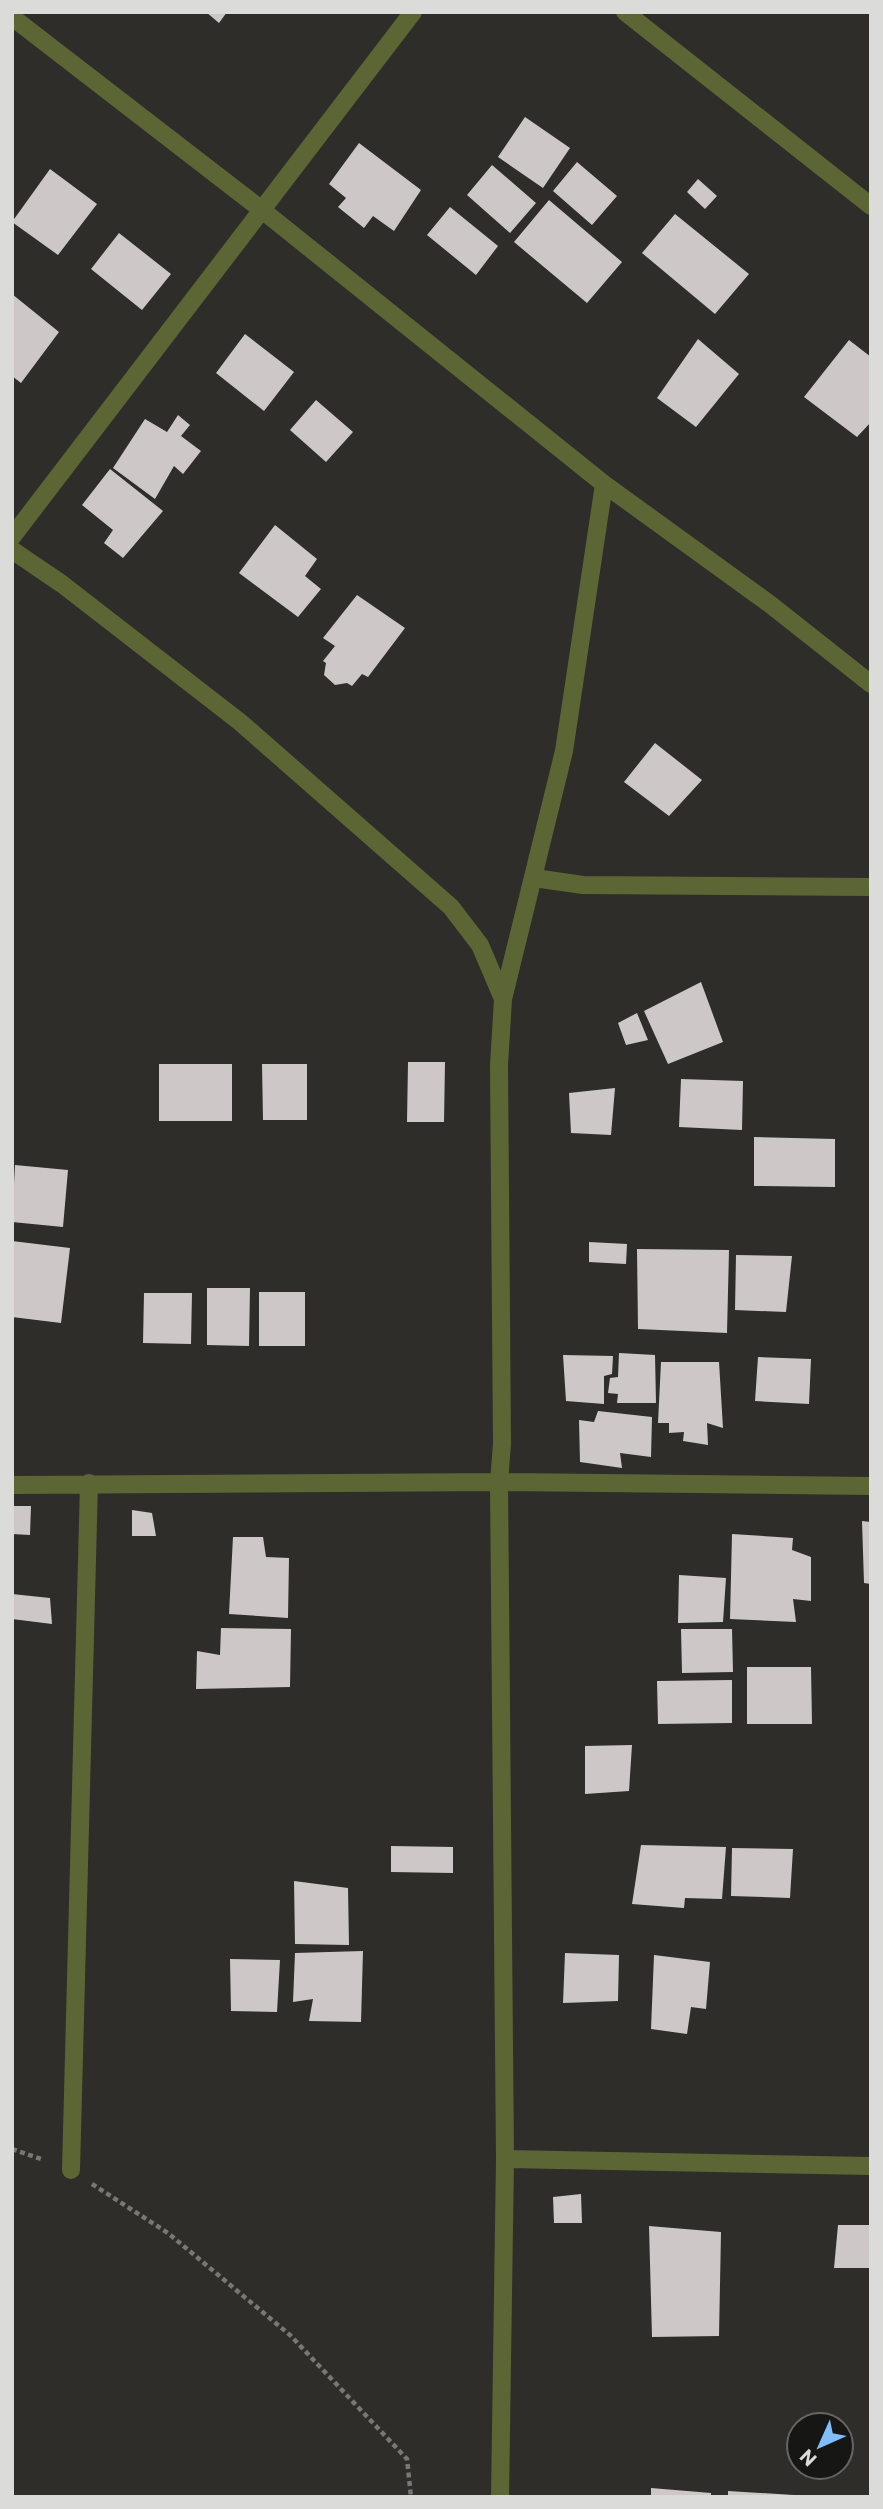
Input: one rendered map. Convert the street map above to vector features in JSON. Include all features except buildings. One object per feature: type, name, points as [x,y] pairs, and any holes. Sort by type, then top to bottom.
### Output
[{"type":"street","points":[[12,537],[413,12]]},
{"type":"street","points":[[625,12],[871,206]]},
{"type":"street","points":[[12,17],[262,210],[604,484],[771,605],[871,684]]},
{"type":"street","points":[[500,2497],[505,2159],[499,1482],[502,1444],[499,1065],[503,999],[564,751],[604,484]]},
{"type":"street","points":[[12,550],[62,584],[240,722],[451,907],[480,945],[503,999]]},
{"type":"street","points":[[534,878],[583,885],[871,887]]},
{"type":"street","points":[[12,1485],[499,1482],[871,1486]]},
{"type":"street","points":[[71,2170],[89,1483]]},
{"type":"street","points":[[505,2159],[871,2166]]},
{"type":"path","points":[[12,2149],[71,2170],[168,2233],[290,2335],[407,2459],[411,2497]]}]
